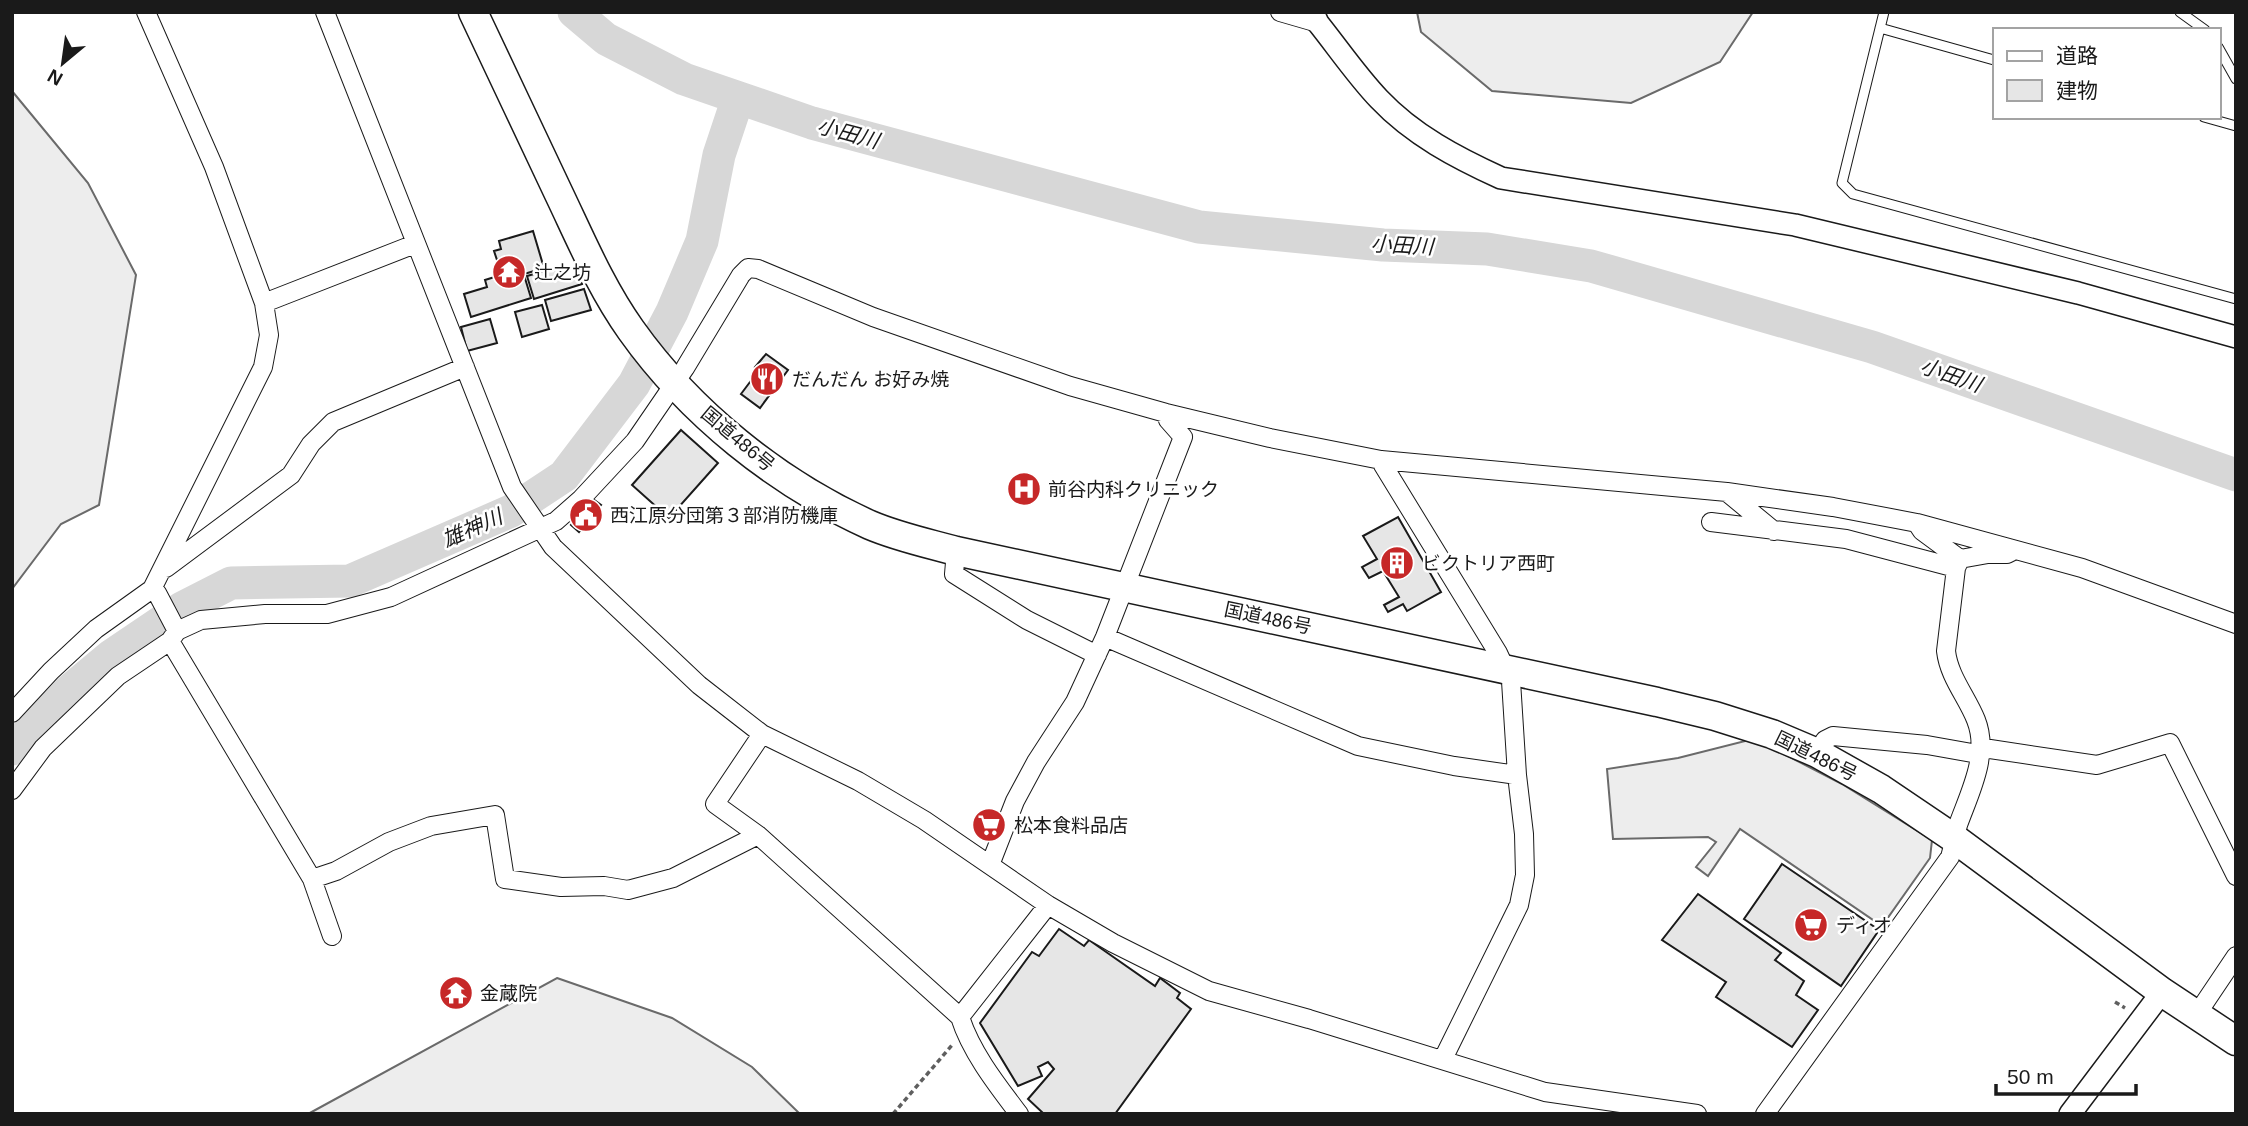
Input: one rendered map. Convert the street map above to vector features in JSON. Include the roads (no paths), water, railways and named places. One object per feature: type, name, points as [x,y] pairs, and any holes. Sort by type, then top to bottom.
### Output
[{"type":"highway","name":"国道486号","points":[[473,12],[596,272],[631,329],[671,380],[736,441],[798,486],[870,525],[956,551],[1715,716],[1772,733],[1817,752],[1881,789],[1955,839],[2162,992],[2236,1041]]},
{"type":"street","points":[[12,713],[51,671],[96,629],[154,591],[264,367],[270,335],[264,303],[214,167],[146,12]]},
{"type":"street","points":[[325,12],[512,487],[553,547],[699,685],[762,734],[858,781],[923,820],[1048,905],[1114,943],[1209,991],[1443,1059],[1545,1092],[1697,1114]]},
{"type":"street","points":[[1280,12],[1315,18],[1380,100],[1415,131],[1465,162],[1502,178],[1795,225],[2078,293],[2236,337]]},
{"type":"street","points":[[264,303],[415,244]]},
{"type":"street","points":[[12,790],[52,739],[118,676],[173,632],[201,620],[265,614],[327,614],[391,597],[538,526],[556,521],[581,499],[635,440],[671,380],[748,268],[758,269],[873,317],[1070,386],[1270,438],[1381,460],[1727,492],[1833,507],[1917,523],[2082,568],[2236,624]]},
{"type":"street","points":[[162,571],[291,475],[311,444],[333,422],[465,366]]},
{"type":"street","points":[[990,865],[1015,801],[1036,762],[1075,702],[1125,586],[1182,437],[1168,420],[1166,413]]},
{"type":"street","points":[[1381,460],[1498,653],[1511,681],[1525,875],[1519,905],[1443,1059]]},
{"type":"street","points":[[1727,492],[1774,531]]},
{"type":"street","points":[[1711,522],[1846,539],[1958,563],[1988,554],[2007,554],[2017,549]]},
{"type":"street","points":[[1917,523],[1922,531],[1958,563]]},
{"type":"street","points":[[956,551],[954,574],[1027,620],[1097,655]]},
{"type":"street","points":[[1767,1113],[1950,857],[1969,802],[1981,739],[1977,722],[1947,665],[1945,651],[1958,563]]},
{"type":"street","points":[[154,591],[173,632],[312,879],[332,936]]},
{"type":"street","points":[[1105,637],[1358,746],[1454,766],[1517,775]]},
{"type":"street","points":[[762,734],[715,804],[758,835],[962,1023],[998,1086],[1020,1114]]},
{"type":"street","points":[[1817,752],[1825,740],[1833,736],[1927,745],[1972,753],[1990,749],[2097,765],[2170,743],[2236,876]]},
{"type":"street","points":[[312,879],[336,871],[389,842],[431,826],[495,815],[505,879],[561,887],[604,886],[628,890],[673,878],[758,835]]},
{"type":"street","points":[[962,1023],[1048,905]]},
{"type":"street","points":[[2197,1014],[2236,956]]},
{"type":"street","points":[[2070,1114],[2162,992]]},
{"type":"lane","points":[[1884,12],[1842,183],[1853,194],[2236,299]]},
{"type":"lane","points":[[2179,12],[2202,28]]},
{"type":"lane","points":[[1880,29],[1993,60]]},
{"type":"lane","points":[[2220,51],[2236,79]]},
{"type":"lane","points":[[2211,119],[2236,126]]},
{"type":"waterway","name":"小田川","points":[[574,12],[606,39],[684,79],[812,123],[1199,227],[1383,245],[1487,249],[1591,266],[1872,347],[2236,475]]},
{"type":"waterway","name":"雄神川","points":[[12,749],[69,691],[111,656],[182,608],[231,583],[350,581],[511,511],[564,476],[634,384],[672,312],[702,241],[719,155],[738,98]]},
{"type":"place","name":"辻之坊","points":[[509,272]]},
{"type":"place","name":"だんだん お好み焼","points":[[767,379]]},
{"type":"place","name":"前谷内科クリニック","points":[[1024,489]]},
{"type":"place","name":"西江原分団第３部消防機庫","points":[[586,515]]},
{"type":"place","name":"ビクトリア西町","points":[[1397,563]]},
{"type":"place","name":"松本食料品店","points":[[989,825]]},
{"type":"place","name":"ディオ","points":[[1811,925]]},
{"type":"place","name":"金蔵院","points":[[456,993]]}]
